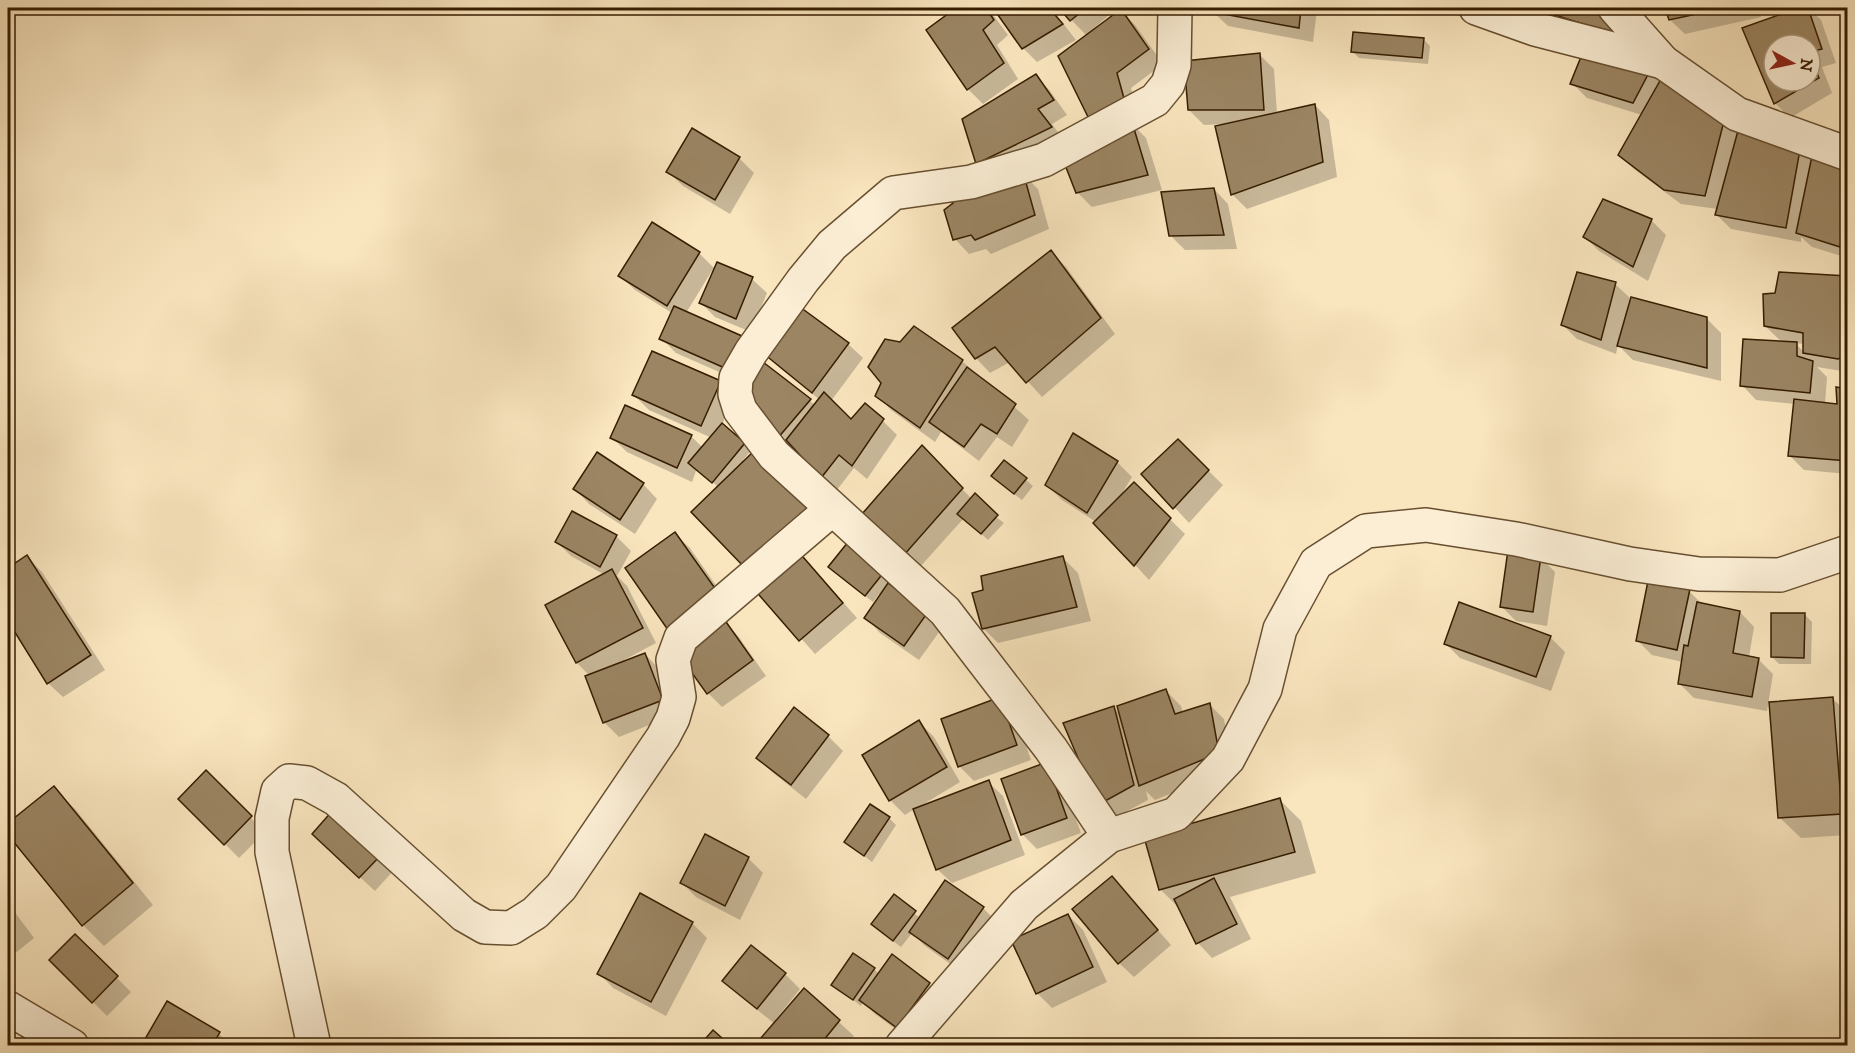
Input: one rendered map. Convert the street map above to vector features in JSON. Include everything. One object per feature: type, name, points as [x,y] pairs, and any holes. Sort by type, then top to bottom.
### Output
[{"type":"street","points":[[1109,836],[1051,749],[945,611],[774,455],[740,410],[735,394],[736,378],[751,352],[832,245],[893,193],[971,182],[1044,160],[1155,100],[1168,84],[1174,65],[1175,8]]},
{"type":"street","points":[[1476,8],[1535,29],[1663,62]]},
{"type":"street","points":[[1615,8],[1663,62],[1737,114],[1848,154]]},
{"type":"street","points":[[314,1046],[272,852],[272,818],[278,790],[289,781],[307,783],[336,799],[464,915],[485,927],[511,928],[535,913],[561,887],[663,737],[673,718],[679,697],[673,660],[681,638],[832,509]]},
{"type":"street","points":[[902,1046],[1024,905],[1109,836],[1176,814],[1228,759],[1265,689],[1280,629],[1316,563],[1366,531],[1426,525],[1516,539],[1630,564],[1699,574],[1780,575],[1848,552]]},
{"type":"street","points":[[8,1008],[72,1046]]},
{"type":"building","points":[[956,8],[986,8],[994,20],[983,30],[1004,63],[967,90],[926,30]]},
{"type":"building","points":[[993,8],[1049,8],[1063,24],[1022,49]]},
{"type":"building","points":[[1059,8],[1086,8],[1070,21]]},
{"type":"building","points":[[1212,8],[1301,8],[1299,28],[1212,12]]},
{"type":"building","points":[[1544,8],[1602,8],[1622,37],[1543,11]]},
{"type":"building","points":[[1665,8],[1725,8],[1669,20]]},
{"type":"building","points":[[1798,8],[1808,8],[1817,33],[1762,33],[1762,76],[1742,28]]},
{"type":"building","points":[[1121,9],[1149,49],[1117,73],[1125,102],[1090,121],[1058,56]]},
{"type":"building","points":[[1353,32],[1424,38],[1422,58],[1351,52]]},
{"type":"building","points":[[1585,47],[1652,67],[1633,103],[1570,84]]},
{"type":"building","points":[[1260,53],[1264,110],[1188,110],[1184,61]]},
{"type":"building","points":[[1036,74],[1054,100],[1038,109],[1052,127],[976,164],[962,119]]},
{"type":"building","points":[[1661,79],[1725,117],[1705,196],[1664,190],[1618,155]]},
{"type":"building","points":[[1769,93],[1793,93],[1774,104]]},
{"type":"building","points":[[1315,104],[1323,162],[1231,195],[1215,126]]},
{"type":"building","points":[[1132,122],[1148,175],[1076,193],[1062,157]]},
{"type":"building","points":[[1739,127],[1801,144],[1786,228],[1715,215]]},
{"type":"building","points":[[692,128],[740,157],[715,200],[666,172]]},
{"type":"building","points":[[1812,156],[1848,165],[1848,212],[1840,247],[1796,233]]},
{"type":"building","points":[[1023,172],[1035,215],[975,240],[971,235],[953,240],[944,210],[953,203],[947,195]]},
{"type":"building","points":[[1214,188],[1224,235],[1169,236],[1161,192]]},
{"type":"building","points":[[1603,199],[1652,219],[1633,267],[1583,237]]},
{"type":"building","points":[[652,222],[700,252],[667,306],[618,276]]},
{"type":"building","points":[[1051,250],[1101,318],[1026,383],[995,347],[975,359],[952,328]]},
{"type":"building","points":[[717,262],[753,277],[736,319],[699,303]]},
{"type":"building","points":[[1577,272],[1616,282],[1601,340],[1561,325]]},
{"type":"building","points":[[1779,272],[1848,276],[1848,355],[1838,359],[1803,353],[1803,333],[1764,326],[1763,294],[1775,293]]},
{"type":"building","points":[[1631,297],[1707,317],[1707,368],[1617,346]]},
{"type":"building","points":[[674,306],[751,340],[736,373],[659,339]]},
{"type":"building","points":[[800,307],[849,343],[812,393],[764,354]]},
{"type":"building","points":[[914,326],[963,360],[920,428],[875,396],[881,383],[868,367],[885,339],[900,342]]},
{"type":"building","points":[[1743,339],[1797,342],[1797,356],[1813,361],[1810,393],[1740,386]]},
{"type":"building","points":[[652,351],[721,381],[701,426],[632,395]]},
{"type":"building","points":[[763,362],[811,399],[777,439],[747,394],[754,373]]},
{"type":"building","points":[[967,367],[1016,404],[997,434],[981,424],[964,447],[929,422]]},
{"type":"building","points":[[1836,387],[1848,389],[1848,461],[1788,456],[1794,399],[1837,404]]},
{"type":"building","points":[[824,392],[851,419],[865,403],[884,419],[852,466],[839,455],[821,478],[786,440]]},
{"type":"building","points":[[625,405],[692,435],[677,468],[610,438]]},
{"type":"building","points":[[722,423],[745,443],[712,483],[688,463]]},
{"type":"building","points":[[1073,433],[1118,461],[1087,513],[1045,485]]},
{"type":"building","points":[[1178,439],[1209,470],[1173,509],[1141,474]]},
{"type":"building","points":[[922,445],[963,488],[904,555],[862,514]]},
{"type":"building","points":[[756,449],[811,507],[747,570],[691,512]]},
{"type":"building","points":[[597,452],[644,483],[620,520],[573,489]]},
{"type":"building","points":[[1004,460],[1027,478],[1014,494],[991,476]]},
{"type":"building","points":[[1134,482],[1171,518],[1134,566],[1093,523]]},
{"type":"building","points":[[975,493],[998,515],[981,534],[957,514]]},
{"type":"building","points":[[572,511],[617,535],[600,567],[555,542]]},
{"type":"building","points":[[675,532],[719,594],[668,630],[625,568]]},
{"type":"building","points":[[852,537],[888,567],[865,596],[828,567]]},
{"type":"building","points":[[797,550],[843,603],[799,641],[753,588]]},
{"type":"building","points":[[1508,550],[1541,556],[1533,612],[1500,607]]},
{"type":"building","points":[[27,555],[91,655],[47,684],[8,621],[8,568]]},
{"type":"building","points":[[1063,556],[1077,607],[982,629],[972,593],[983,590],[981,576]]},
{"type":"building","points":[[612,569],[643,628],[576,663],[545,605]]},
{"type":"building","points":[[1648,581],[1690,589],[1677,650],[1636,641]]},
{"type":"building","points":[[888,583],[928,612],[904,646],[864,618]]},
{"type":"building","points":[[1459,602],[1551,636],[1536,677],[1444,644]]},
{"type":"building","points":[[1697,602],[1740,611],[1733,653],[1759,658],[1752,697],[1678,684],[1684,645],[1688,646]]},
{"type":"building","points":[[1771,613],[1805,613],[1804,658],[1771,657]]},
{"type":"building","points":[[724,619],[753,660],[707,694],[677,652]]},
{"type":"building","points":[[645,653],[663,700],[603,723],[585,676]]},
{"type":"building","points":[[1166,689],[1175,714],[1210,703],[1219,753],[1139,786],[1117,706]]},
{"type":"building","points":[[1000,697],[1017,745],[958,767],[941,719]]},
{"type":"building","points":[[1833,697],[1842,814],[1778,818],[1769,702]]},
{"type":"building","points":[[1114,706],[1134,785],[1098,805],[1063,723]]},
{"type":"building","points":[[794,707],[829,735],[791,785],[756,758]]},
{"type":"building","points":[[919,720],[947,767],[889,801],[862,755]]},
{"type":"building","points":[[1047,762],[1067,818],[1021,835],[1001,779]]},
{"type":"building","points":[[206,770],[252,816],[224,845],[178,799]]},
{"type":"building","points":[[989,780],[1011,840],[936,870],[913,809]]},
{"type":"building","points":[[54,786],[133,883],[82,926],[8,835],[8,823]]},
{"type":"building","points":[[1280,798],[1295,852],[1159,890],[1144,837]]},
{"type":"building","points":[[870,804],[890,817],[864,856],[844,842]]},
{"type":"building","points":[[333,810],[381,855],[359,878],[312,834]]},
{"type":"building","points":[[705,834],[749,857],[725,906],[680,883]]},
{"type":"building","points":[[1112,876],[1158,930],[1118,964],[1072,909]]},
{"type":"building","points":[[1214,878],[1237,924],[1196,944],[1174,899]]},
{"type":"building","points":[[945,880],[984,907],[948,959],[909,932]]},
{"type":"building","points":[[640,893],[693,922],[651,1002],[597,974]]},
{"type":"building","points":[[894,894],[916,911],[893,941],[871,924]]},
{"type":"building","points":[[1068,914],[1093,967],[1036,994],[1011,940]]},
{"type":"building","points":[[75,934],[118,976],[92,1003],[49,960]]},
{"type":"building","points":[[751,945],[786,973],[757,1009],[722,981]]},
{"type":"building","points":[[853,953],[875,968],[853,1000],[831,985]]},
{"type":"building","points":[[892,954],[930,983],[897,1028],[859,1000]]},
{"type":"building","points":[[804,988],[840,1020],[819,1046],[754,1046]]},
{"type":"building","points":[[167,1001],[220,1032],[212,1046],[141,1046]]},
{"type":"building","points":[[713,1030],[731,1046],[699,1046]]}]
